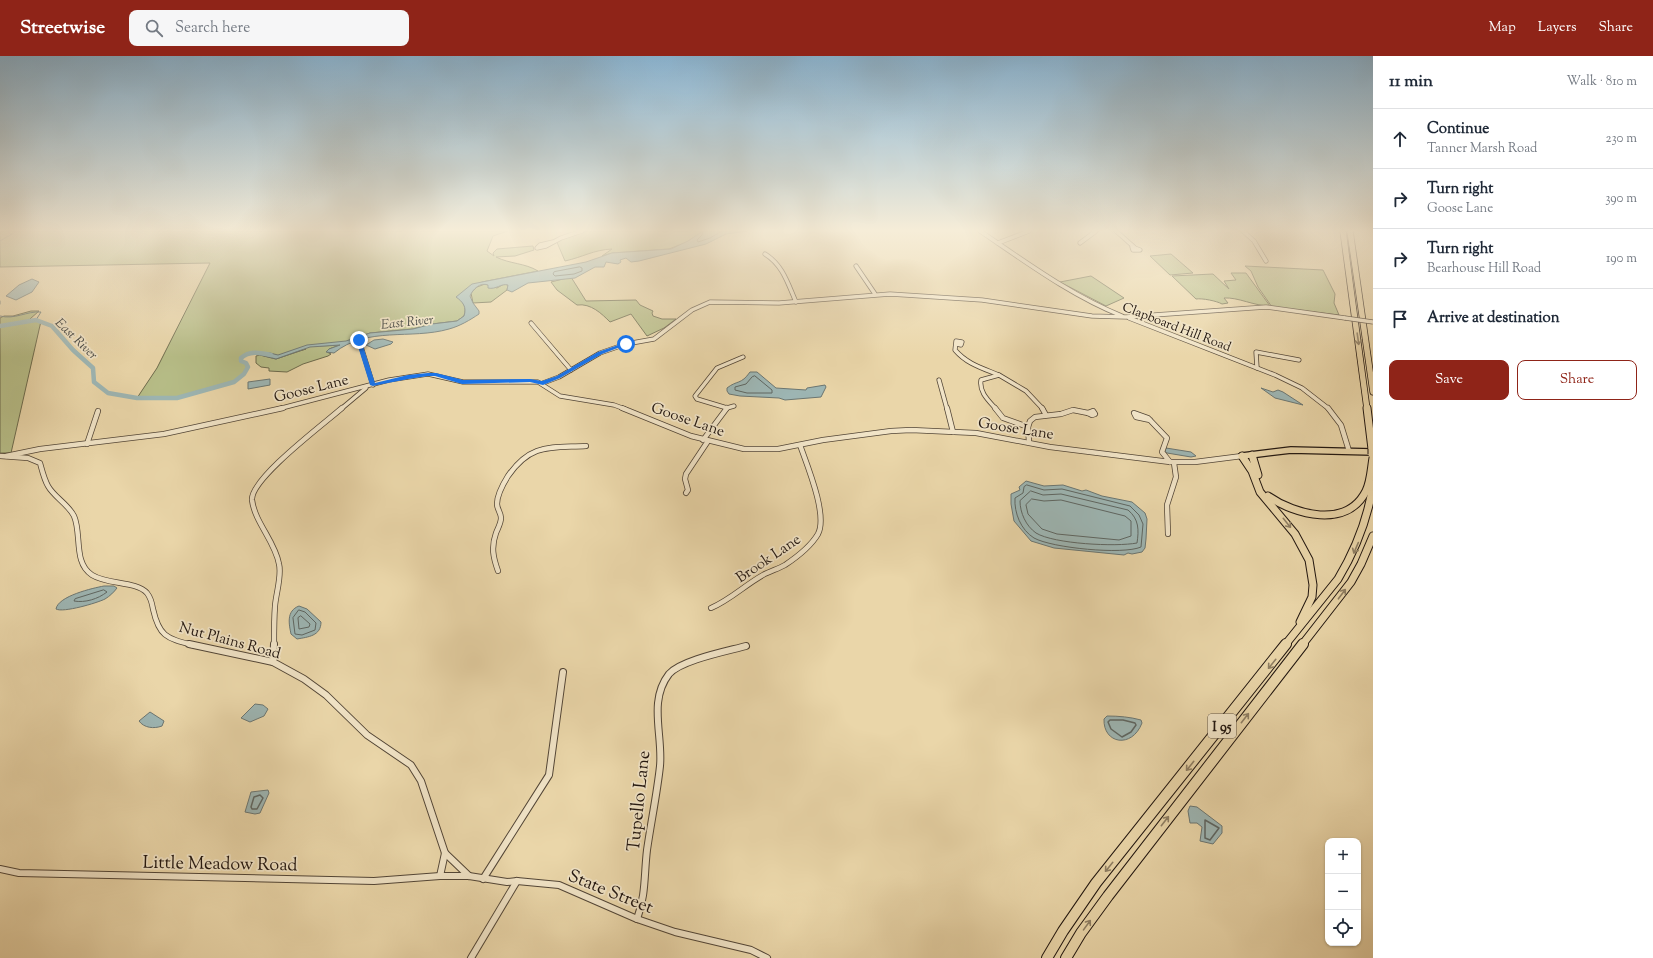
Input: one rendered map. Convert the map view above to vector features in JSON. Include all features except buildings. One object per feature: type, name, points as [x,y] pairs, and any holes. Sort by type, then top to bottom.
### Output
[{"type":"highway","points":[[1252,455],[1261,486],[1265,494],[1274,501],[1297,511],[1324,515],[1347,511],[1363,496],[1369,485],[1373,454],[1349,273]]},
{"type":"highway","points":[[1356,273],[1373,392]]},
{"type":"highway","points":[[1363,326],[1373,364]]},
{"type":"highway","points":[[1242,456],[1252,471],[1260,492],[1295,534],[1303,546],[1311,567],[1313,585],[1312,597],[1306,613],[1285,647]]},
{"type":"highway","name":"I 95","points":[[1047,958],[1063,931],[1096,884],[1338,579],[1354,552],[1366,523],[1373,484]]},
{"type":"highway","name":"I 95","points":[[1066,958],[1081,933],[1108,896],[1351,582],[1361,564],[1373,536]]},
{"type":"main road","name":"Goose Lane","points":[[1242,456],[1291,450],[1349,451],[1373,454]]},
{"type":"street","points":[[782,273],[796,302]]},
{"type":"street","points":[[861,273],[875,294]]},
{"type":"street","name":"Clapboard Hill Road","points":[[1041,273],[1108,310],[1257,368],[1304,389],[1323,403],[1341,425],[1349,451]]},
{"type":"street","points":[[543,383],[571,370],[600,353],[626,344],[654,339],[692,310],[706,303],[796,302],[875,294],[976,300],[1107,317],[1266,307],[1373,322]]},
{"type":"street","points":[[1107,317],[1108,310]]},
{"type":"street","points":[[531,323],[571,370]]},
{"type":"street","points":[[273,662],[275,607],[280,566],[277,553],[258,518],[252,499],[255,488],[278,461],[348,402],[371,385],[359,340]]},
{"type":"street","points":[[957,344],[955,350],[965,360],[1014,383],[1032,396],[1046,415]]},
{"type":"street","points":[[1257,368],[1256,352],[1299,360]]},
{"type":"street","points":[[734,406],[727,408],[697,399],[695,396],[717,368],[743,357]]},
{"type":"street","name":"Goose Lane","points":[[6,456],[40,449],[164,434],[292,406],[371,385],[428,374],[462,382],[530,381],[543,383],[560,396],[614,405],[676,431],[705,441],[738,448],[761,450],[891,430],[976,433],[1050,447],[1172,462],[1195,462],[1242,456]]},
{"type":"street","points":[[999,375],[981,380],[980,387],[984,395],[1003,418],[1028,427]]},
{"type":"street","points":[[939,380],[953,432]]},
{"type":"street","points":[[686,493],[688,490],[685,479],[686,474],[705,441],[727,408]]},
{"type":"street","points":[[1029,442],[1028,427],[1030,421],[1035,418],[1046,415],[1061,414],[1073,410],[1088,413]]},
{"type":"street","points":[[87,444],[98,411]]},
{"type":"street","points":[[1150,420],[1168,438],[1162,452],[1172,462],[1176,477],[1167,505],[1168,534]]},
{"type":"street","name":"Brook Lane","points":[[711,608],[723,604],[749,583],[768,572],[780,568],[810,544],[820,530],[819,512],[800,445]]},
{"type":"street","points":[[498,571],[491,553],[492,544],[501,518],[497,502],[502,484],[511,471],[525,456],[540,449],[586,446]]},
{"type":"street","name":"Nut Plains Road","points":[[0,456],[28,458],[40,463],[48,487],[66,505],[74,516],[81,558],[87,571],[103,580],[134,586],[145,591],[150,597],[157,626],[162,633],[181,642],[201,648],[273,662],[304,679],[326,695],[367,735],[411,765],[421,781],[445,853],[469,876]]},
{"type":"street","name":"Tupello Lane","points":[[637,919],[644,903],[647,852],[660,764],[657,702],[661,688],[670,673],[686,663],[746,646]]},
{"type":"street","points":[[483,879],[549,775],[563,672]]},
{"type":"street","points":[[440,876],[445,853]]},
{"type":"street","name":"Little Meadow Road","points":[[0,869],[26,873],[323,880],[397,880],[440,876]]},
{"type":"street","name":"State Street","points":[[440,876],[469,876],[507,882],[517,881],[559,885],[637,919],[675,932],[751,950],[767,958]]},
{"type":"street","points":[[471,958],[517,881]]},
{"type":"green space","points":[[205,273],[527,273],[482,282],[457,297],[463,303],[465,310],[464,316],[457,321],[432,324],[413,329],[370,333],[343,343],[320,346],[340,345],[329,349],[327,352],[331,354],[328,356],[303,364],[287,372],[269,371],[269,368],[261,367],[256,363],[256,356],[260,355],[276,359],[306,349],[278,356],[248,353],[241,358],[241,361],[246,363],[248,367],[244,374],[234,382],[177,398],[137,398],[157,368]]},
{"type":"green space","points":[[1168,273],[1192,273],[1170,275]]},
{"type":"green space","points":[[1231,273],[1246,273],[1270,306],[1258,305],[1229,298],[1224,298],[1228,303],[1222,304],[1209,300],[1196,299],[1172,276],[1213,274],[1229,289],[1224,281],[1236,280]]},
{"type":"green space","points":[[1252,273],[1325,273],[1335,294],[1334,303],[1339,315],[1272,307],[1258,287]]},
{"type":"green space","points":[[1091,276],[1124,298],[1106,306],[1060,282]]},
{"type":"green space","points":[[571,277],[586,301],[636,300],[640,305],[653,311],[653,316],[662,319],[676,319],[664,328],[647,336],[631,314],[610,322],[591,307],[577,305],[557,290],[551,282]]},
{"type":"green space","points":[[485,284],[497,288],[504,284],[508,285],[507,290],[491,302],[473,303],[471,293],[477,287]]},
{"type":"green space","points":[[31,311],[39,311],[30,319],[31,320],[41,321],[11,453],[0,453],[0,318]]},
{"type":"water","points":[[529,273],[584,273],[575,278],[528,283],[512,292],[507,290],[508,285],[488,288],[488,285],[482,284],[473,291],[470,296],[479,311],[479,314],[465,323],[449,329],[420,334],[375,336],[361,339],[334,353],[326,352],[329,349],[340,345],[310,347],[276,359],[260,355],[270,353],[278,355],[307,345],[346,341],[370,333],[413,329],[432,324],[457,321],[464,316],[465,307],[456,297],[472,284]]},
{"type":"water","points":[[32,279],[39,282],[32,292],[16,300],[6,296],[19,285]]},
{"type":"water","points":[[383,339],[393,342],[375,349],[366,345],[374,340]]},
{"type":"water","points":[[750,372],[757,372],[776,388],[806,390],[807,388],[825,385],[826,387],[821,397],[785,400],[779,398],[729,394],[727,388],[744,379]]},
{"type":"water","points":[[270,379],[270,385],[248,389],[248,382]]},
{"type":"water","points":[[1261,388],[1273,392],[1278,390],[1283,392],[1303,405],[1275,398]]},
{"type":"water","points":[[1166,448],[1191,452],[1196,456],[1191,457],[1167,453],[1164,451]]},
{"type":"water","points":[[1026,481],[1044,486],[1063,485],[1082,491],[1086,490],[1102,496],[1132,502],[1145,513],[1147,519],[1145,548],[1142,552],[1132,554],[1128,553],[1124,555],[1054,548],[1031,541],[1014,521],[1011,504],[1011,494],[1020,490],[1019,487]]},
{"type":"water","points":[[104,586],[114,586],[117,588],[112,594],[101,601],[72,609],[56,609],[58,604],[63,600],[77,593]]},
{"type":"water","points":[[299,606],[307,609],[321,622],[319,630],[316,633],[297,639],[291,634],[289,618],[292,611]]},
{"type":"water","points":[[255,704],[263,705],[268,709],[264,716],[250,722],[241,718]]},
{"type":"water","points":[[150,712],[164,721],[162,726],[149,727],[139,721]]},
{"type":"water","points":[[1107,716],[1133,718],[1141,720],[1142,723],[1132,737],[1125,740],[1119,740],[1108,734],[1104,719]]},
{"type":"water","points":[[268,790],[269,793],[260,813],[255,814],[245,812],[251,792]]},
{"type":"water","points":[[1190,806],[1197,807],[1222,826],[1222,833],[1213,844],[1200,841],[1202,827],[1197,823],[1190,823],[1188,811]]},
{"type":"waterway","points":[[0,316],[11,317],[41,312],[36,320]]},
{"type":"waterway","name":"East River","points":[[0,326],[36,320],[52,326],[73,350],[93,368],[94,382],[108,393],[137,398],[177,398],[234,382],[244,374],[248,367],[246,363],[241,361],[241,358],[244,355],[252,353],[271,355]]},
{"type":"route","points":[[359,340],[373,385],[389,380],[428,374],[462,382],[535,381],[543,383],[558,377],[600,353],[626,344]]}]
